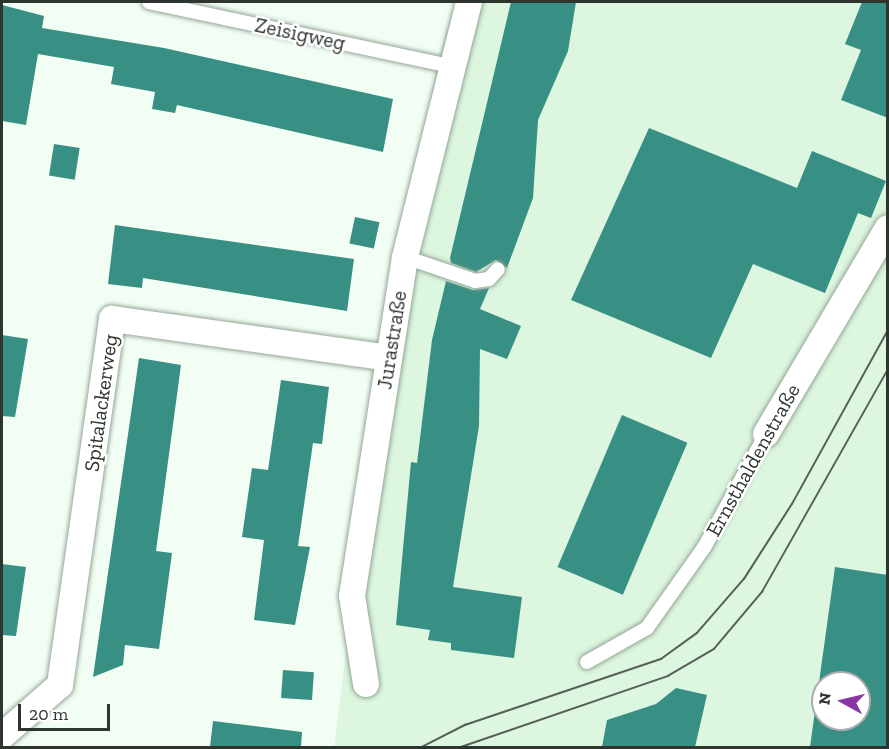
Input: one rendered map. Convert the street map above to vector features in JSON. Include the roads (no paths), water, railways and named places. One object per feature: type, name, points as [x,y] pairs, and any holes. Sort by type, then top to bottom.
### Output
[{"type":"street","name":"Jurastraße","points":[[366,684],[352,596],[405,257],[450,66],[469,2]]},
{"type":"street","name":"Ernsthaldenstraße","points":[[766,434],[888,228]]},
{"type":"street","name":"Spitalackerweg","points":[[2,736],[60,685],[112,319],[388,358]]},
{"type":"lane","name":"Zeisigweg","points":[[149,2],[450,66]]},
{"type":"lane","points":[[405,257],[476,281],[489,279],[498,269]]},
{"type":"lane","name":"Ernsthaldenstraße","points":[[587,662],[647,628],[705,546],[766,434]]},
{"type":"tram line","points":[[420,748],[465,725],[661,659],[697,633],[744,579],[792,504],[888,330]]},
{"type":"tram line","points":[[458,748],[668,676],[714,649],[762,592],[888,369]]}]
